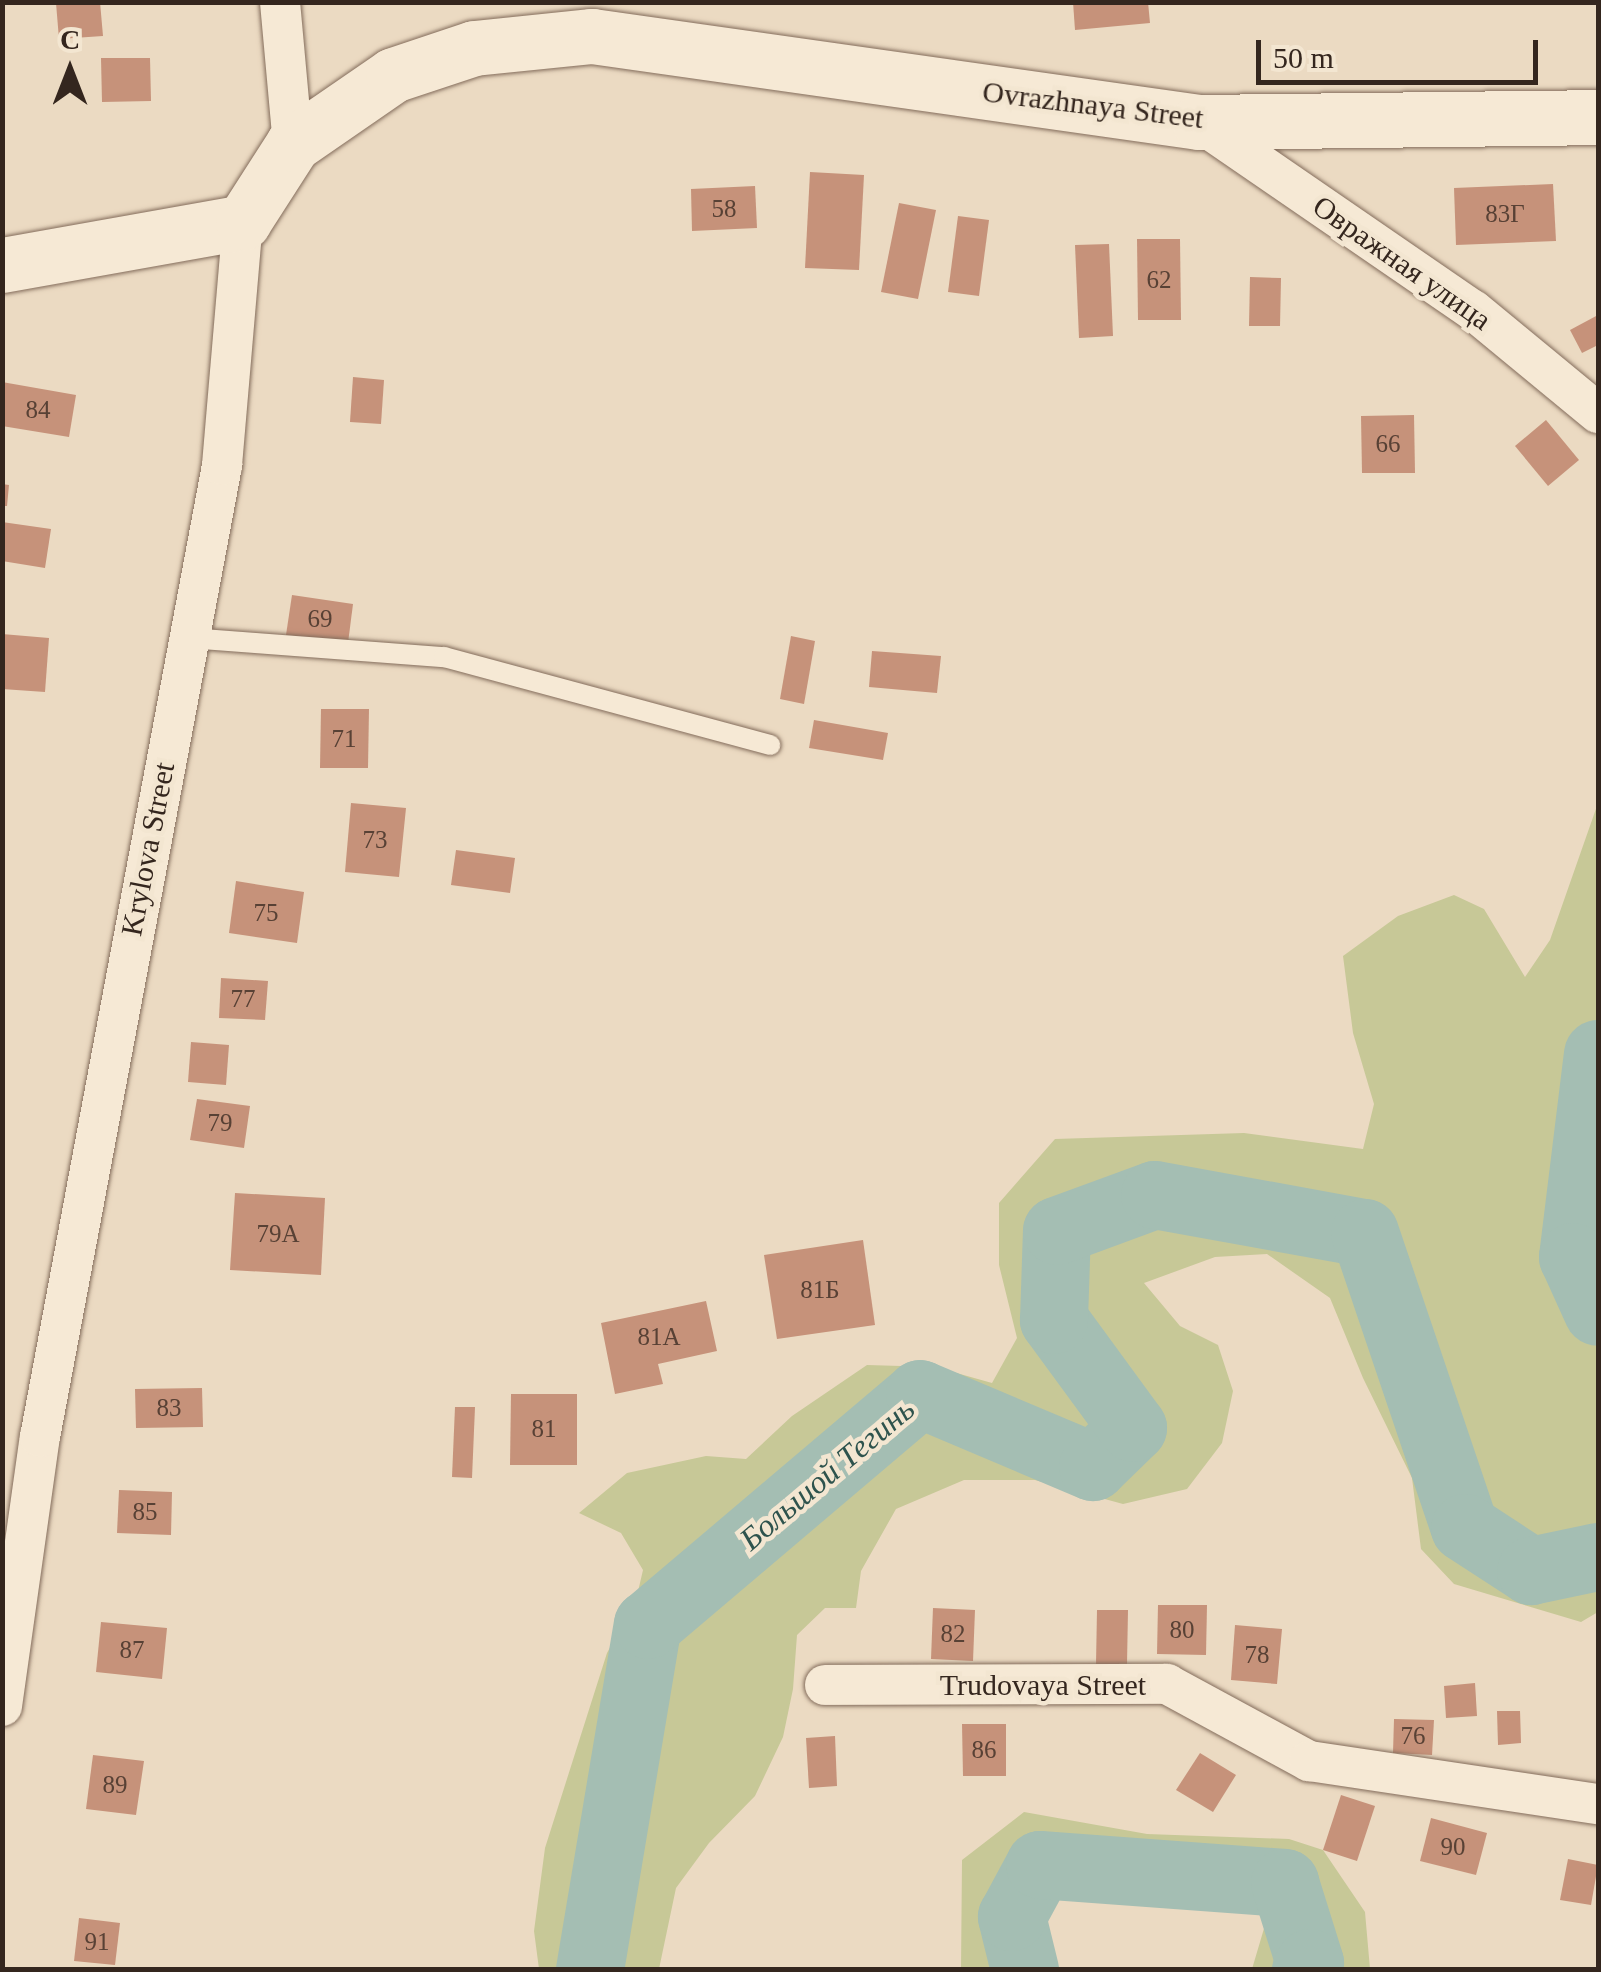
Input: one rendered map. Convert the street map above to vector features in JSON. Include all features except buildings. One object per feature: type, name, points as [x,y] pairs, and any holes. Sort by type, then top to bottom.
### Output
[{"type":"street","points":[[280,2],[292,144]]},
{"type":"street","name":"Ovrazhnaya Street","points":[[292,144],[393,75],[474,48],[595,19],[1200,122],[1598,117]]},
{"type":"street","name":"Овражная улица","points":[[1200,122],[1473,310],[1598,413]]},
{"type":"street","name":"Krylova Street","points":[[2,1706],[40,1437],[222,465],[243,222],[292,144]]},
{"type":"street","points":[[2,264],[243,222]]},
{"type":"street","name":"Trudovaya Street","points":[[825,1685],[1168,1684],[1309,1761],[1598,1804]]},
{"type":"lane","points":[[188,638],[444,657],[770,745]]},
{"type":"green space","points":[[1598,803],[1598,1612],[1581,1622],[1454,1584],[1421,1549],[1412,1478],[1363,1378],[1330,1298],[1267,1254],[1215,1257],[1144,1283],[1180,1326],[1218,1345],[1233,1391],[1222,1443],[1187,1489],[1123,1504],[1035,1480],[964,1480],[896,1509],[861,1571],[856,1608],[825,1608],[797,1635],[793,1689],[783,1737],[755,1796],[709,1843],[676,1888],[659,1969],[539,1969],[534,1931],[545,1848],[607,1653],[636,1600],[643,1570],[621,1533],[579,1513],[627,1473],[706,1456],[746,1459],[792,1416],[867,1365],[935,1367],[992,1383],[1017,1338],[999,1265],[999,1203],[1055,1139],[1244,1133],[1363,1149],[1374,1104],[1353,1033],[1343,956],[1398,916],[1454,895],[1484,909],[1525,977],[1550,940]]},
{"type":"green space","points":[[1024,1812],[1147,1834],[1289,1839],[1323,1850],[1365,1912],[1370,1969],[1252,1969],[1273,1898],[1136,1887],[1086,1888],[1046,1903],[1032,1936],[1061,1969],[961,1969],[962,1860]]},
{"type":"waterway","name":"Большой Тегинь","points":[[1598,1054],[1573,1257],[1598,1312]]},
{"type":"waterway","name":"Большой Тегинь","points":[[590,1970],[648,1625],[920,1394],[1093,1467],[1133,1428],[1054,1320],[1057,1231],[1155,1195],[1365,1233],[1465,1528],[1531,1571],[1598,1557]]},
{"type":"waterway","name":"Большой Тегинь","points":[[1025,1970],[1012,1917],[1040,1865],[1285,1883],[1310,1963],[1306,1970]]}]
